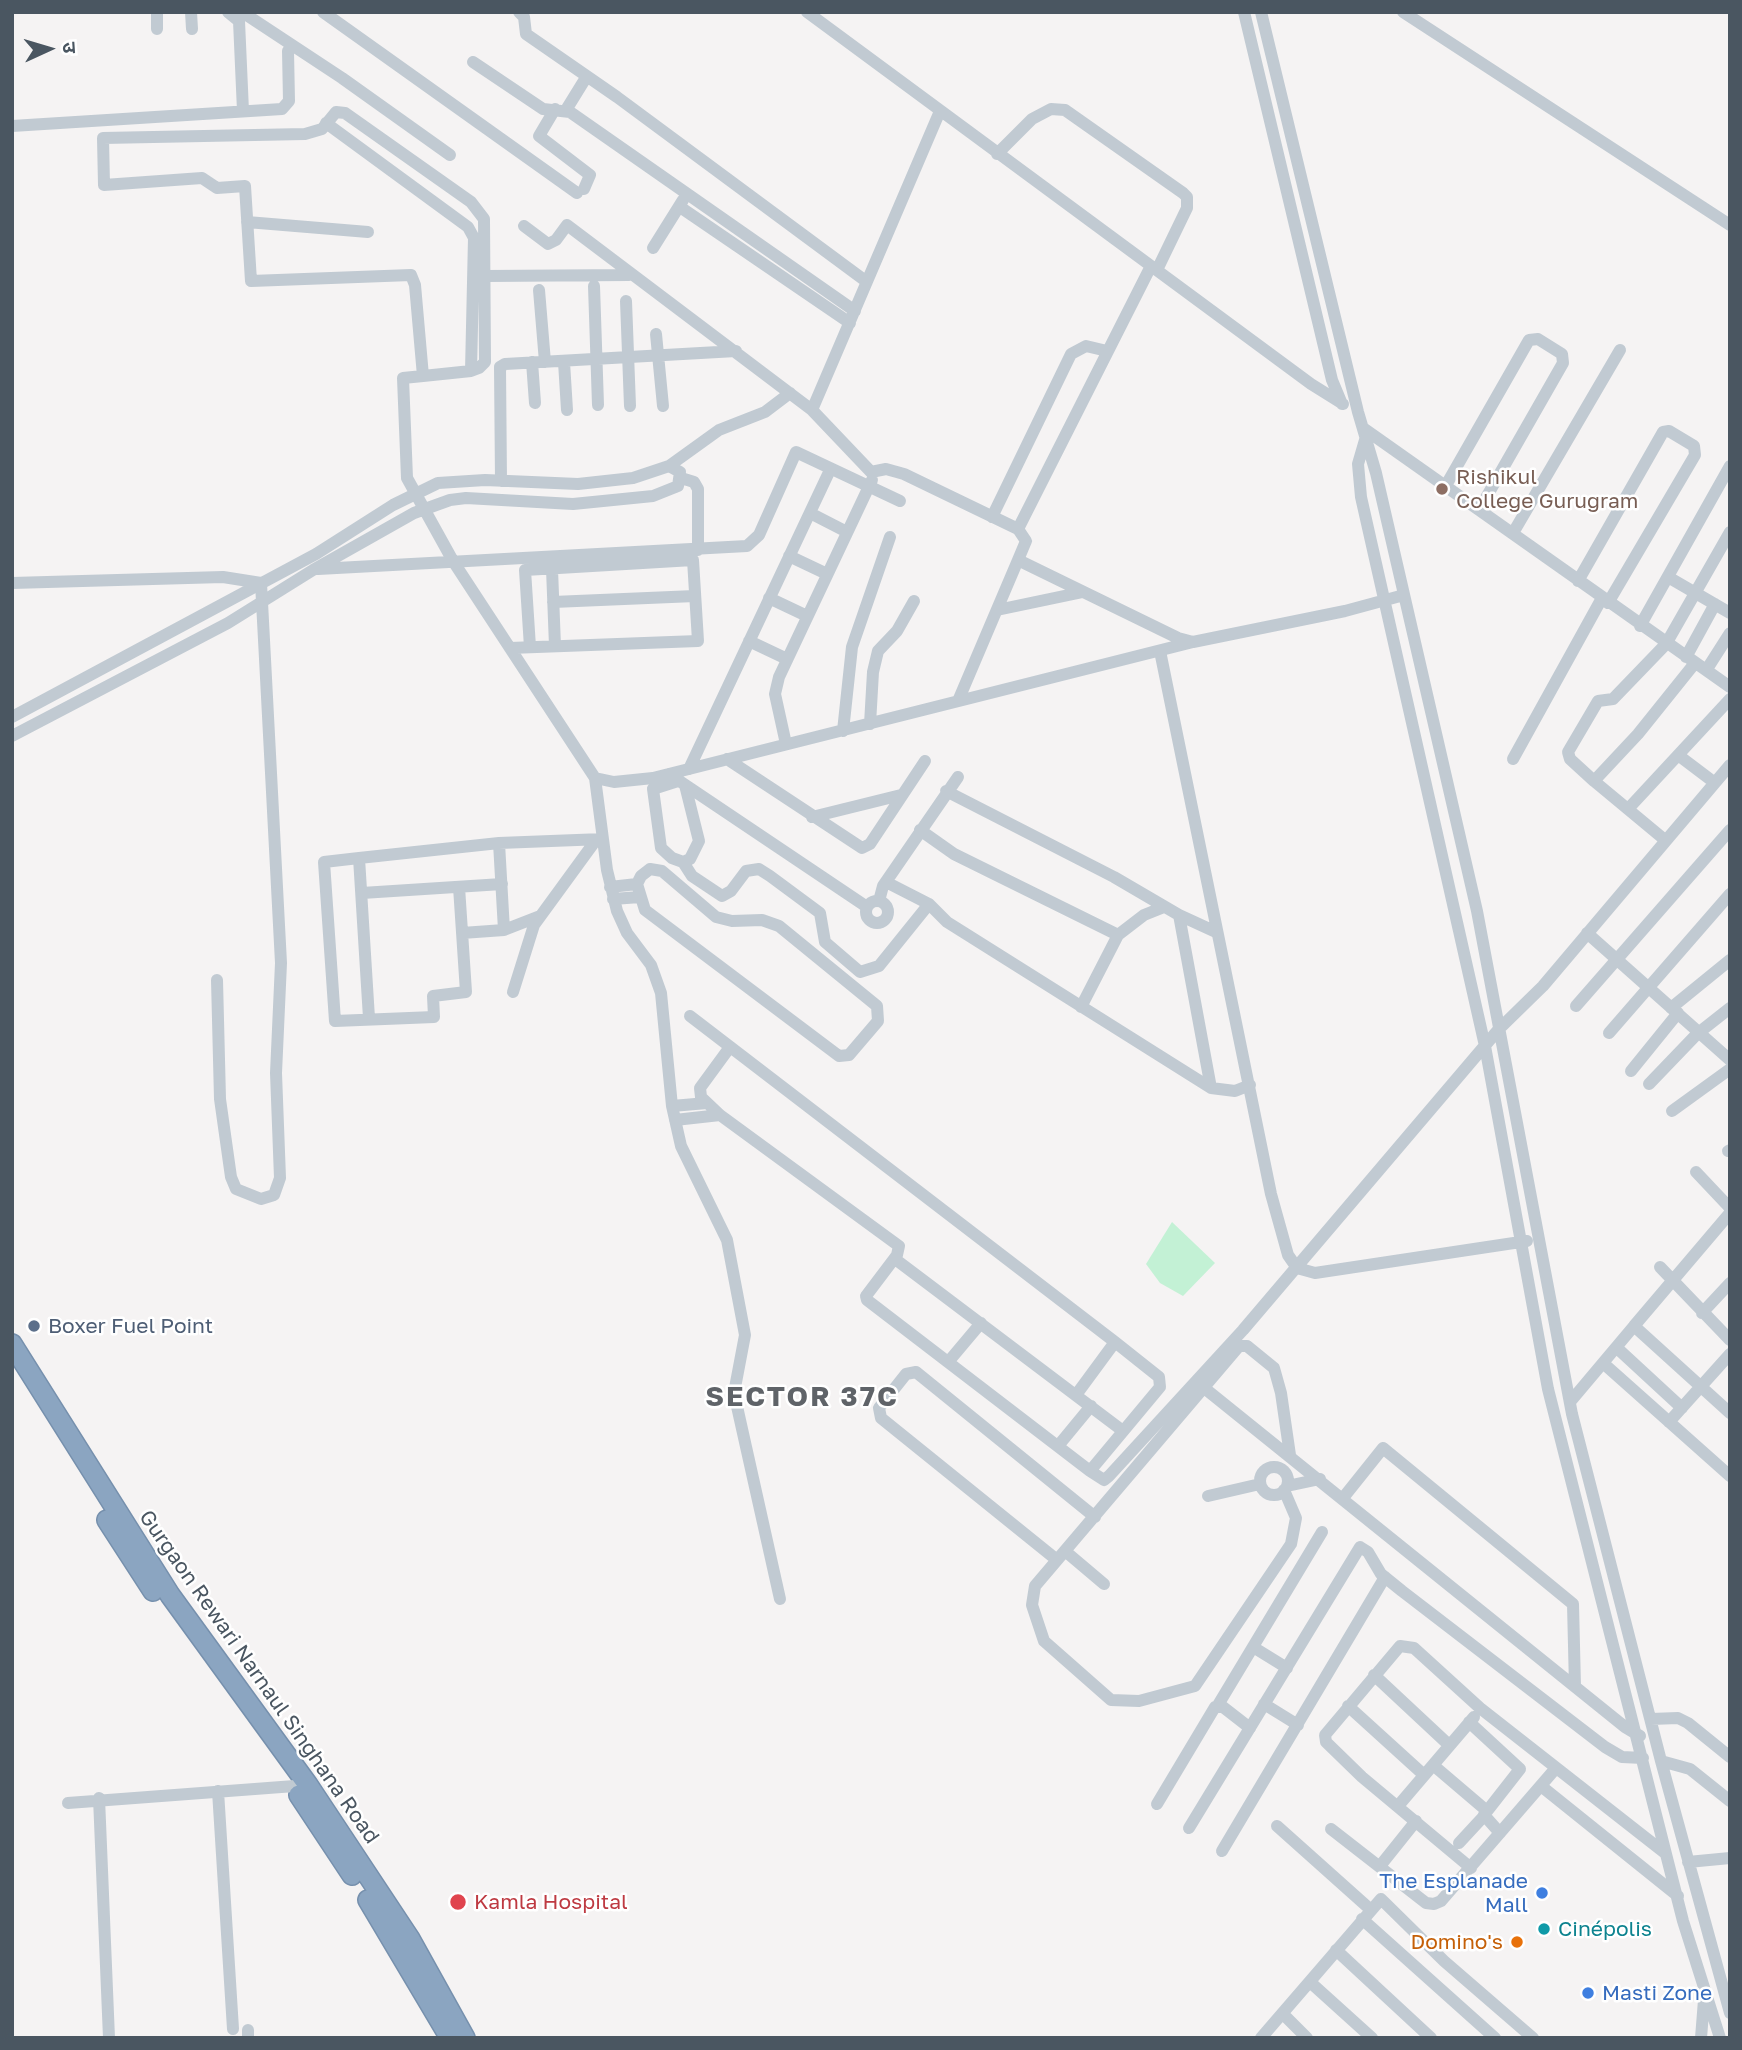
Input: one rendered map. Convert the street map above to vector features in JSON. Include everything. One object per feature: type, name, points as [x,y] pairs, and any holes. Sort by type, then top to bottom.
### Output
[{"type":"highway","name":"Gurgaon Rewari Narnaul Singhana Road","points":[[12,1344],[170,1595],[410,1939],[466,2038]]},
{"type":"highway","points":[[12,1367],[130,1559],[301,1786],[450,2038]]},
{"type":"street","points":[[157,12],[157,29]]},
{"type":"street","points":[[191,12],[192,29]]},
{"type":"street","points":[[228,12],[239,21],[243,111]]},
{"type":"street","points":[[242,12],[342,78],[450,155]]},
{"type":"street","points":[[323,12],[580,191],[590,175],[540,136],[587,76]]},
{"type":"street","points":[[519,12],[524,17],[526,34],[867,282]]},
{"type":"street","points":[[807,12],[1311,384],[1358,412]]},
{"type":"street","points":[[1244,12],[1332,380],[1343,404]]},
{"type":"street","points":[[1261,12],[1358,412],[1376,473],[1477,911],[1570,1402],[1661,1761],[1730,2013]]},
{"type":"street","points":[[1403,12],[1730,225]]},
{"type":"street","points":[[12,126],[286,107],[289,101],[288,51]]},
{"type":"street","points":[[473,62],[543,109],[560,110],[687,194],[853,317]]},
{"type":"street","points":[[997,154],[1032,119],[1051,109],[1065,110],[1187,197],[1187,208],[1107,351],[1018,529]]},
{"type":"street","points":[[812,410],[940,111]]},
{"type":"street","points":[[422,376],[415,285],[411,275],[251,281],[245,186],[217,188],[202,178],[104,186],[103,138],[316,133],[336,112],[345,113],[471,202],[484,219],[485,362],[480,368],[471,371],[403,378],[407,478],[453,561],[595,778],[600,839],[612,893],[627,933],[657,975],[663,1002],[672,1106],[681,1146],[727,1240],[745,1335],[734,1393],[780,1599]]},
{"type":"street","points":[[326,123],[468,227],[474,238],[471,371]]},
{"type":"street","points":[[653,248],[687,194]]},
{"type":"street","points":[[680,207],[853,317]]},
{"type":"street","points":[[247,222],[368,233]]},
{"type":"street","points":[[524,226],[548,244],[556,240],[566,225],[812,410],[868,470],[886,469],[904,474],[1018,529],[1026,541],[958,701]]},
{"type":"street","points":[[486,276],[630,275]]},
{"type":"street","points":[[594,286],[598,405]]},
{"type":"street","points":[[535,403],[539,290]]},
{"type":"street","points":[[626,301],[630,406]]},
{"type":"street","points":[[656,334],[663,406]]},
{"type":"street","points":[[1445,487],[1529,340],[1538,339],[1562,354],[1563,363],[1479,510]]},
{"type":"street","points":[[992,516],[1071,354],[1086,346],[1107,351]]},
{"type":"street","points":[[1513,533],[1620,350]]},
{"type":"street","points":[[501,481],[500,368],[505,364],[736,351]]},
{"type":"street","points":[[564,362],[567,410]]},
{"type":"street","points":[[12,717],[299,563],[416,493],[438,483],[455,480],[578,484],[607,482],[669,466],[719,430],[765,412],[790,393]]},
{"type":"street","points":[[1513,759],[1605,601],[1695,455],[1693,446],[1669,431],[1663,432],[1578,580]]},
{"type":"street","points":[[1364,434],[1513,533],[1666,645],[1730,687]]},
{"type":"street","points":[[1364,434],[1358,464],[1359,485],[1485,1046],[1548,1389],[1665,1853],[1722,2038]]},
{"type":"street","points":[[299,563],[313,570],[747,546],[755,541],[796,452],[900,501]]},
{"type":"street","points":[[669,466],[674,466],[681,478],[694,482],[698,489],[698,550]]},
{"type":"street","points":[[1640,626],[1730,466]]},
{"type":"street","points":[[830,470],[689,769],[677,780],[653,789],[661,848],[672,858],[683,862],[692,876],[722,896],[731,891],[746,871],[760,869],[820,913],[825,942],[860,972],[878,966],[929,904]]},
{"type":"street","points":[[786,744],[775,694],[787,659],[867,487],[877,471]]},
{"type":"street","points":[[12,736],[264,601],[313,570],[425,510],[466,498],[573,503],[653,496],[678,486],[681,478]]},
{"type":"street","points":[[810,513],[847,531]]},
{"type":"street","points":[[1665,840],[1570,759],[1569,749],[1598,701],[1613,699],[1666,645],[1730,531]]},
{"type":"street","points":[[843,731],[848,667],[855,637],[890,537]]},
{"type":"street","points":[[789,556],[827,574]]},
{"type":"street","points":[[510,648],[698,641],[693,560],[526,570],[530,647]]},
{"type":"street","points":[[1018,560],[1193,642]]},
{"type":"street","points":[[552,569],[555,646]]},
{"type":"street","points":[[12,583],[223,577],[261,583]]},
{"type":"street","points":[[1668,577],[1725,607],[1696,663]]},
{"type":"street","points":[[217,980],[220,1099],[231,1177],[236,1189],[261,1199],[274,1195],[280,1178],[276,1073],[281,937],[261,583]]},
{"type":"street","points":[[997,610],[1083,592]]},
{"type":"street","points":[[689,769],[1193,642],[1404,595]]},
{"type":"street","points":[[553,603],[695,596]]},
{"type":"street","points":[[769,598],[807,616]]},
{"type":"street","points":[[870,724],[873,672],[881,646],[897,631],[914,601]]},
{"type":"street","points":[[1594,781],[1638,734],[1696,663],[1730,633]]},
{"type":"street","points":[[750,641],[787,659]]},
{"type":"street","points":[[1160,651],[1271,1194],[1288,1255],[1297,1268],[1315,1273],[1539,1238]]},
{"type":"street","points":[[848,667],[873,672]]},
{"type":"street","points":[[1628,809],[1730,699]]},
{"type":"street","points":[[1678,755],[1715,783]]},
{"type":"street","points":[[727,759],[855,845],[866,848],[925,761]]},
{"type":"street","points":[[730,1046],[700,1088],[701,1097],[720,1115],[899,1246],[895,1259],[866,1298],[1104,1480],[1297,1268],[1499,1029],[1543,985],[1730,765]]},
{"type":"street","points":[[595,778],[629,781],[677,780],[873,904],[946,791],[958,777]]},
{"type":"street","points":[[677,780],[699,841],[690,859],[683,862]]},
{"type":"street","points":[[946,791],[1216,932]]},
{"type":"street","points":[[812,817],[901,796]]},
{"type":"street","points":[[920,830],[954,854],[1118,935]]},
{"type":"street","points":[[1576,1006],[1730,830]]},
{"type":"street","points":[[459,887],[466,992],[433,996],[434,1017],[334,1021],[324,862],[499,843],[600,839]]},
{"type":"street","points":[[513,992],[529,935],[540,916],[600,839]]},
{"type":"street","points":[[499,843],[504,930]]},
{"type":"street","points":[[359,858],[369,1018]]},
{"type":"street","points":[[612,893],[637,884],[646,870],[662,871],[716,916],[732,921],[762,920],[779,926],[877,1006],[878,1021],[849,1055],[839,1055],[652,915],[640,897],[637,884]]},
{"type":"street","points":[[886,882],[929,904],[947,922],[1211,1088],[1234,1091],[1250,1085]]},
{"type":"street","points":[[362,893],[502,884]]},
{"type":"street","points":[[612,893],[640,897]]},
{"type":"street","points":[[1609,1033],[1730,894]]},
{"type":"street","points":[[1081,1007],[1118,935],[1143,915],[1164,907]]},
{"type":"street","points":[[1179,915],[1211,1088]]},
{"type":"street","points":[[462,933],[504,930],[540,916]]},
{"type":"street","points":[[1587,933],[1697,1034],[1730,1060]]},
{"type":"street","points":[[1630,1071],[1674,1011],[1730,960]]},
{"type":"street","points":[[1649,1084],[1697,1034],[1730,1008]]},
{"type":"street","points":[[690,1016],[1159,1377],[1161,1384],[1090,1471]]},
{"type":"street","points":[[1672,1111],[1730,1069]]},
{"type":"street","points":[[672,1106],[707,1103]]},
{"type":"street","points":[[675,1120],[720,1115]]},
{"type":"street","points":[[1570,1402],[1730,1210],[1696,1172]]},
{"type":"street","points":[[895,1259],[1123,1431]]},
{"type":"street","points":[[1660,1266],[1730,1340]]},
{"type":"street","points":[[1702,1313],[1730,1283]]},
{"type":"street","points":[[949,1361],[981,1323]]},
{"type":"street","points":[[1634,1326],[1730,1413]]},
{"type":"street","points":[[1076,1395],[1115,1342]]},
{"type":"street","points":[[1275,1467],[1285,1474],[1286,1488],[1296,1518],[1291,1544],[1202,1679],[1187,1690],[1139,1701],[1111,1700],[1044,1641],[1034,1616],[1035,1586],[1239,1346],[1247,1346],[1262,1356],[1274,1368],[1278,1378],[1286,1452],[1275,1467],[1264,1472],[1261,1484],[1268,1494],[1277,1494],[1286,1488],[1320,1479]]},
{"type":"street","points":[[1617,1348],[1682,1408]]},
{"type":"street","points":[[1669,1422],[1730,1354]]},
{"type":"street","points":[[1603,1363],[1730,1476]]},
{"type":"street","points":[[1095,1517],[916,1372],[906,1374],[879,1408],[881,1418],[1061,1556],[1104,1584]]},
{"type":"street","points":[[1203,1387],[1575,1687],[1637,1735],[1655,1738]]},
{"type":"street","points":[[1058,1446],[1091,1406]]},
{"type":"street","points":[[1343,1498],[1383,1447],[1573,1604],[1575,1687]]},
{"type":"street","points":[[1209,1496],[1261,1484]]},
{"type":"street","points":[[1157,1804],[1321,1532]]},
{"type":"street","points":[[1189,1828],[1360,1547],[1368,1552],[1385,1577],[1605,1747],[1622,1757],[1643,1758]]},
{"type":"street","points":[[1222,1851],[1385,1577]]},
{"type":"street","points":[[1471,1868],[1325,1742],[1325,1735],[1394,1650],[1409,1646],[1480,1708],[1665,1853]]},
{"type":"street","points":[[1253,1647],[1287,1668]]},
{"type":"street","points":[[1374,1675],[1450,1745]]},
{"type":"street","points":[[1265,1704],[1298,1725]]},
{"type":"street","points":[[1218,1705],[1250,1728]]},
{"type":"street","points":[[1348,1706],[1485,1814],[1500,1833]]},
{"type":"street","points":[[1398,1806],[1480,1708]]},
{"type":"street","points":[[1651,1719],[1678,1718],[1730,1757]]},
{"type":"street","points":[[1459,1843],[1520,1769],[1469,1722]]},
{"type":"street","points":[[1661,1761],[1690,1769],[1730,1801]]},
{"type":"street","points":[[1331,1829],[1426,1903],[1434,1904],[1441,1901],[1471,1868],[1556,1768]]},
{"type":"street","points":[[68,1803],[99,1798],[301,1786]]},
{"type":"street","points":[[1541,1786],[1678,1896]]},
{"type":"street","points":[[218,1791],[233,2029]]},
{"type":"street","points":[[99,1798],[109,2038]]},
{"type":"street","points":[[1380,1866],[1416,1821]]},
{"type":"street","points":[[1278,1826],[1366,1915],[1495,2038]]},
{"type":"street","points":[[1688,1862],[1730,1858]]},
{"type":"street","points":[[1261,2038],[1381,1899],[1444,1961],[1532,2038]]},
{"type":"street","points":[[1336,1950],[1431,2038]]},
{"type":"street","points":[[1717,1969],[1730,1979]]},
{"type":"street","points":[[1310,1982],[1372,2038]]},
{"type":"street","points":[[1701,2038],[1704,1985]]},
{"type":"street","points":[[1283,2014],[1307,2038]]},
{"type":"street","points":[[1722,2038],[1730,2027]]},
{"type":"green space","points":[[1172,1222],[1215,1263],[1183,1296],[1160,1283],[1146,1264]]},
{"type":"place","name":"Rishikul College Gurugram","points":[[1442,489]]},
{"type":"place","name":"Boxer Fuel Point","points":[[34,1326]]},
{"type":"place","name":"The Esplanade Mall","points":[[1542,1893]]},
{"type":"place","name":"Kamla Hospital","points":[[458,1902]]},
{"type":"place","name":"Cinépolis","points":[[1544,1929]]},
{"type":"place","name":"Domino's","points":[[1517,1942]]},
{"type":"place","name":"Masti Zone","points":[[1588,1993]]},
{"type":"district","name":"SECTOR 37C","points":[[802,1397]]}]
